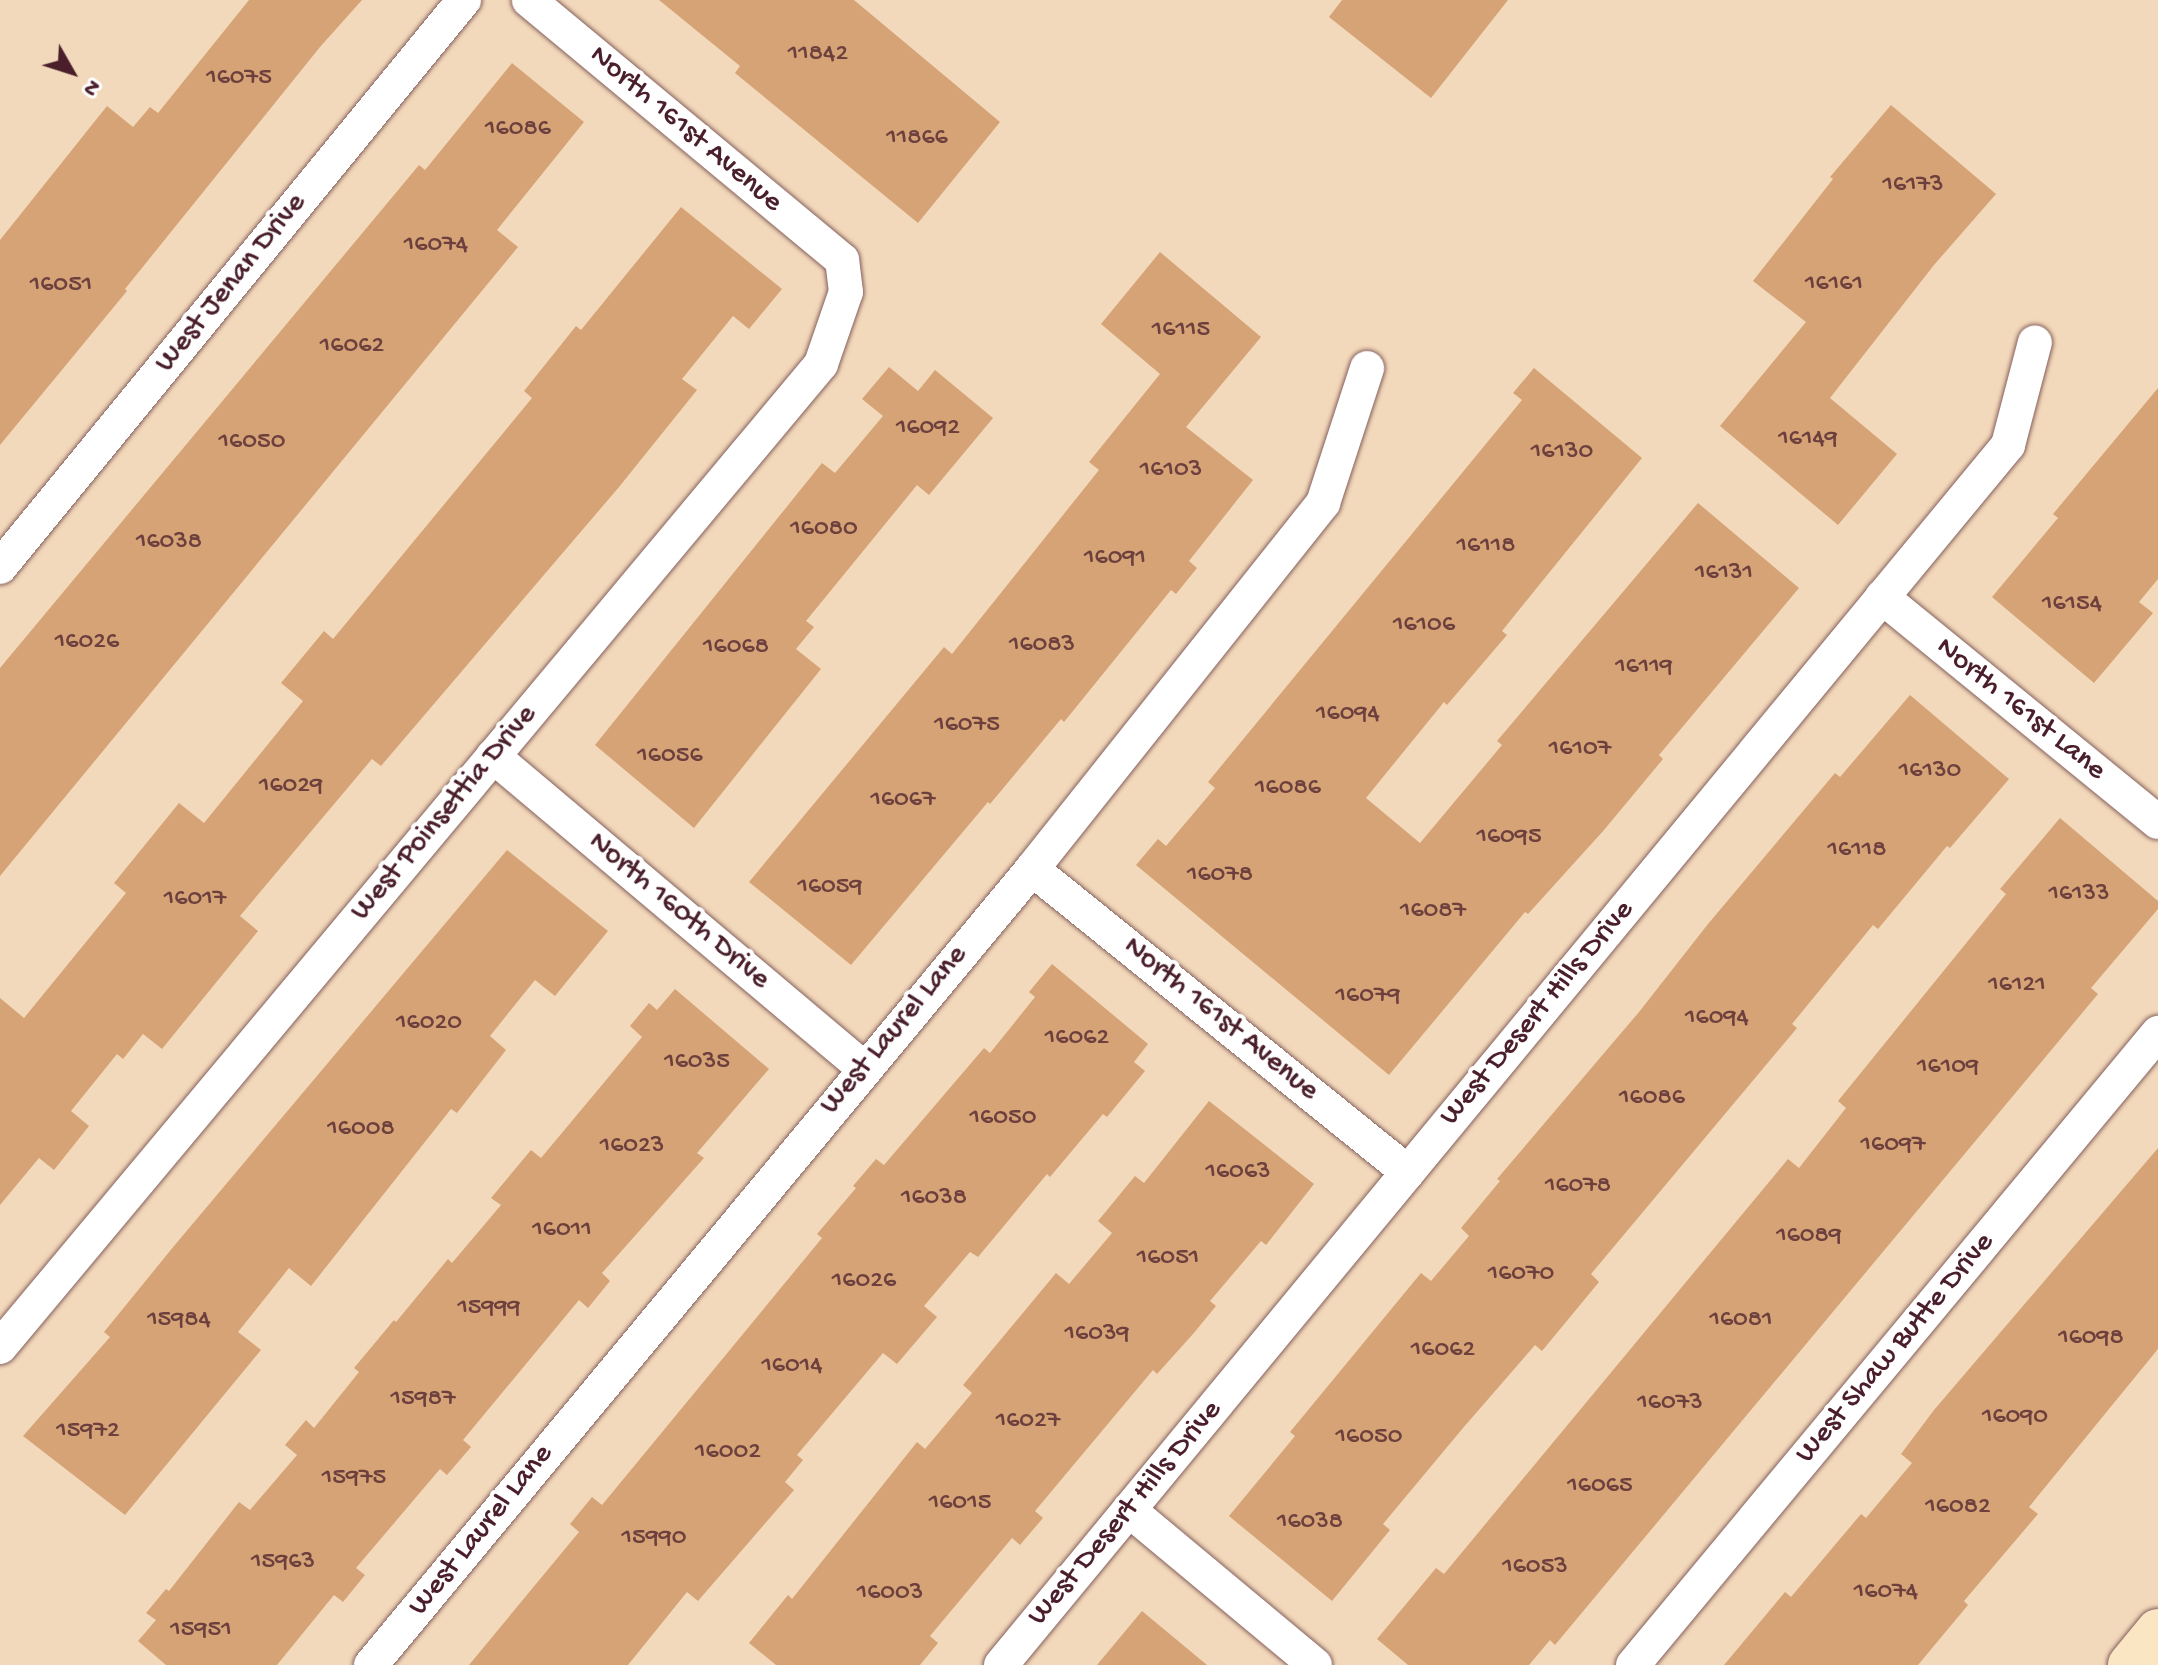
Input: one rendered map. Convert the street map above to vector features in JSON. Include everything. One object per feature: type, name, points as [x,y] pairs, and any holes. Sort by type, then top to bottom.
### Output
[{"type":"main road","points":[[2130,1665],[2158,1631]]},
{"type":"street","name":"West Jenan Drive","points":[[0,567],[464,0]]},
{"type":"street","name":"North 161st Avenue","points":[[529,0],[842,260]]},
{"type":"street","name":"West Poinsettia Drive","points":[[0,1347],[821,364],[846,292],[842,260]]},
{"type":"street","name":"West Desert Hills Drive","points":[[1001,1665],[2008,445],[2035,342]]},
{"type":"street","name":"West Laurel Lane","points":[[371,1665],[863,1068],[1032,869],[1323,503],[1367,368]]},
{"type":"street","name":"North 161st Lane","points":[[1882,597],[2158,822]]},
{"type":"street","name":"North 160th Drive","points":[[493,756],[863,1068]]},
{"type":"street","name":"North 161st Avenue","points":[[1032,869],[1408,1172]]},
{"type":"street","name":"West Shaw Butte Drive","points":[[1633,1665],[2158,1033]]},
{"type":"street","points":[[1129,1510],[1315,1665]]},
{"type":"building","points":[[249,0],[362,0],[320,47],[125,289],[127,291],[0,445],[0,240],[107,106],[133,127],[150,107],[158,113]]},
{"type":"building","points":[[659,0],[854,0],[1000,122],[918,223],[735,73],[740,66]]},
{"type":"building","points":[[1342,0],[1508,0],[1431,98],[1329,17]]},
{"type":"building","points":[[512,63],[584,122],[497,230],[518,247],[0,876],[0,668],[419,165],[425,170]]},
{"type":"building","points":[[1891,105],[1996,194],[1934,265],[1830,398],[1897,454],[1838,525],[1720,426],[1806,322],[1753,281],[1833,179],[1830,177]]},
{"type":"building","points":[[681,207],[782,289],[749,329],[733,316],[682,379],[697,390],[619,487],[381,766],[372,759],[240,916],[258,931],[162,1049],[143,1034],[123,1059],[117,1054],[71,1111],[89,1126],[54,1170],[39,1158],[0,1205],[0,998],[24,1018],[126,893],[114,883],[179,803],[204,823],[303,701],[281,683],[324,631],[333,639],[532,398],[524,391],[576,326],[581,330]]},
{"type":"building","points":[[1160,252],[1261,337],[1186,427],[1253,480],[1189,561],[1197,568],[1176,594],[1171,590],[1064,722],[1061,719],[990,804],[988,802],[851,965],[749,882],[944,647],[952,654],[1099,470],[1089,462],[1160,374],[1101,324]]},
{"type":"building","points":[[889,367],[918,391],[935,370],[993,418],[929,495],[917,485],[806,621],[814,627],[796,649],[821,669],[694,828],[595,745],[822,463],[835,473],[883,416],[862,399]]},
{"type":"building","points":[[1534,368],[1642,458],[1502,631],[1507,635],[1447,705],[1444,702],[1366,798],[1420,843],[1502,745],[1497,741],[1698,503],[1799,588],[1659,755],[1663,759],[1604,830],[1528,914],[1525,912],[1389,1075],[1136,865],[1158,839],[1166,846],[1215,788],[1208,782],[1522,400],[1513,393]]},
{"type":"building","points":[[2158,388],[2158,579],[2139,602],[2153,613],[2094,683],[1992,597],[2058,518],[2053,514]]},
{"type":"building","points":[[1910,695],[2009,779],[1950,848],[1947,846],[1878,929],[1873,925],[1792,1024],[1797,1028],[1591,1274],[1599,1282],[1542,1351],[1535,1345],[1463,1428],[1383,1524],[1390,1530],[1332,1601],[1229,1516],[1295,1436],[1290,1432],[1421,1273],[1431,1281],[1469,1236],[1461,1228],[1500,1181],[1497,1179],[1639,1012],[1708,924],[1835,773],[1840,777]]},
{"type":"building","points":[[2060,818],[2158,901],[2158,909],[2091,988],[2098,994],[1555,1645],[1550,1640],[1529,1665],[1408,1665],[1377,1639],[1436,1568],[1444,1574],[1788,1159],[1799,1168],[1846,1108],[1838,1101],[2006,894],[2000,889]]},
{"type":"building","points":[[507,850],[608,931],[555,996],[535,980],[490,1036],[506,1050],[457,1113],[451,1109],[311,1286],[289,1268],[238,1332],[261,1350],[125,1515],[23,1436],[110,1337],[104,1332],[174,1246]]},
{"type":"building","points":[[1052,964],[1148,1044],[1134,1062],[1145,1071],[1107,1117],[1103,1114],[1050,1177],[1047,1174],[978,1257],[970,1252],[924,1306],[937,1317],[897,1364],[883,1353],[797,1455],[803,1460],[785,1482],[794,1490],[698,1601],[687,1592],[628,1665],[469,1665],[579,1532],[570,1524],[592,1497],[602,1505],[822,1238],[817,1234],[856,1188],[853,1186],[876,1159],[884,1165],[984,1048],[990,1053],[1035,997],[1029,992]]},
{"type":"building","points":[[675,989],[769,1069],[697,1153],[704,1158],[602,1273],[610,1281],[588,1308],[579,1300],[463,1440],[471,1447],[447,1475],[440,1469],[356,1568],[365,1575],[343,1602],[334,1595],[277,1665],[166,1665],[138,1641],[156,1620],[146,1613],[166,1589],[169,1591],[239,1502],[250,1510],[297,1455],[285,1445],[306,1420],[314,1428],[359,1372],[354,1368],[394,1320],[396,1322],[448,1259],[452,1263],[501,1205],[491,1198],[531,1150],[541,1158],[642,1037],[630,1026],[649,1003],[657,1010]]},
{"type":"building","points":[[1209,1101],[1314,1184],[1266,1245],[1261,1241],[1210,1301],[1216,1306],[1193,1334],[1157,1374],[1153,1370],[1035,1511],[1043,1518],[1020,1545],[1012,1538],[930,1636],[938,1643],[920,1665],[776,1665],[749,1643],[788,1595],[792,1599],[917,1442],[925,1449],[972,1393],[963,1385],[1056,1273],[1069,1284],[1112,1233],[1098,1221],[1135,1176],[1144,1183]]},
{"type":"building","points":[[2158,1148],[2158,1349],[2029,1507],[2038,1514],[1964,1601],[1968,1605],[1918,1665],[1724,1665],[1785,1592],[1791,1597],[1861,1514],[1866,1518],[1912,1463],[1901,1454],[1934,1410]]},
{"type":"building","points":[[1142,1611],[1207,1665],[1097,1665]]}]
